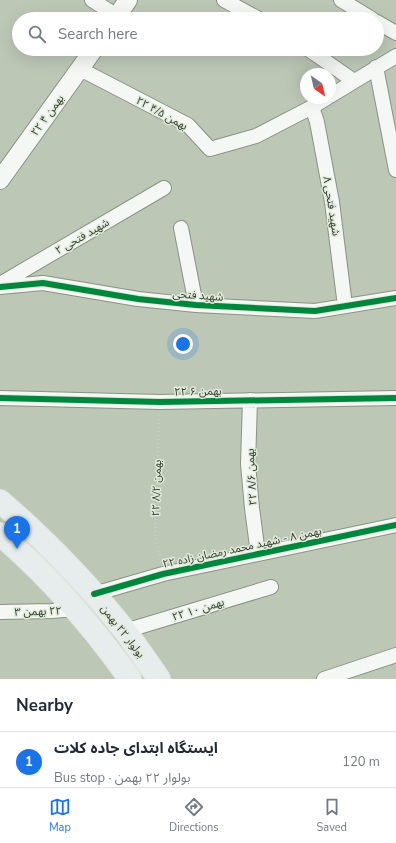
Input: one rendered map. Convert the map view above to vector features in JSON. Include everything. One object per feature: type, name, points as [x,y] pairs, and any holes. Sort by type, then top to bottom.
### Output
[{"type":"main road","name":"بولوار ۲۲ بهمن","points":[[0,501],[34,530],[94,594],[125,632],[159,679]]},
{"type":"main road","name":"بولوار ۲۲ بهمن","points":[[0,534],[17,548],[76,609],[106,645],[130,679]]},
{"type":"street","points":[[92,0],[108,12]]},
{"type":"street","points":[[120,12],[128,0]]},
{"type":"street","points":[[224,0],[246,12]]},
{"type":"street","points":[[341,0],[361,12]]},
{"type":"street","points":[[384,26],[396,33]]},
{"type":"street","name":"۲۲ بهمن ۴","points":[[0,180],[89,56]]},
{"type":"street","points":[[318,56],[354,81]]},
{"type":"street","points":[[336,92],[396,56]]},
{"type":"street","points":[[376,67],[396,170]]},
{"type":"street","name":"۲۲ بهمن ۴/۵","points":[[80,69],[188,125],[210,149],[256,136],[317,104]]},
{"type":"street","name":"شهید فتحی ۸","points":[[312,107],[317,122],[332,202],[345,306]]},
{"type":"street","name":"شهید فتحی ۲","points":[[0,286],[164,188]]},
{"type":"street","points":[[182,228],[196,305]]},
{"type":"street","name":"شهید فتحی","points":[[0,286],[43,283],[138,299],[196,305],[314,311],[396,298]]},
{"type":"street","name":"۲۲ بهمن ۶","points":[[0,398],[160,402],[396,398]]},
{"type":"street","name":"۲۲ بهمن ۸/۶","points":[[250,400],[248,464],[258,554]]},
{"type":"street","name":"۲۲ بهمن ۸ - شهید محمد رمضان زاده","points":[[94,594],[163,574],[396,525]]},
{"type":"street","name":"۲۲ بهمن ۱۰","points":[[125,632],[271,587]]},
{"type":"street","name":"٢٢ بهمن ۳","points":[[0,612],[76,609]]},
{"type":"street","points":[[324,679],[396,655]]},
{"type":"cycle path","points":[[0,287],[43,283],[138,299],[196,305],[315,311],[396,298]]},
{"type":"cycle path","points":[[0,398],[160,402],[396,398]]},
{"type":"cycle path","points":[[94,594],[163,574],[396,525]]},
{"type":"place","name":"ایستگاه ابتدای جاده کلات","points":[[17,549]]}]
